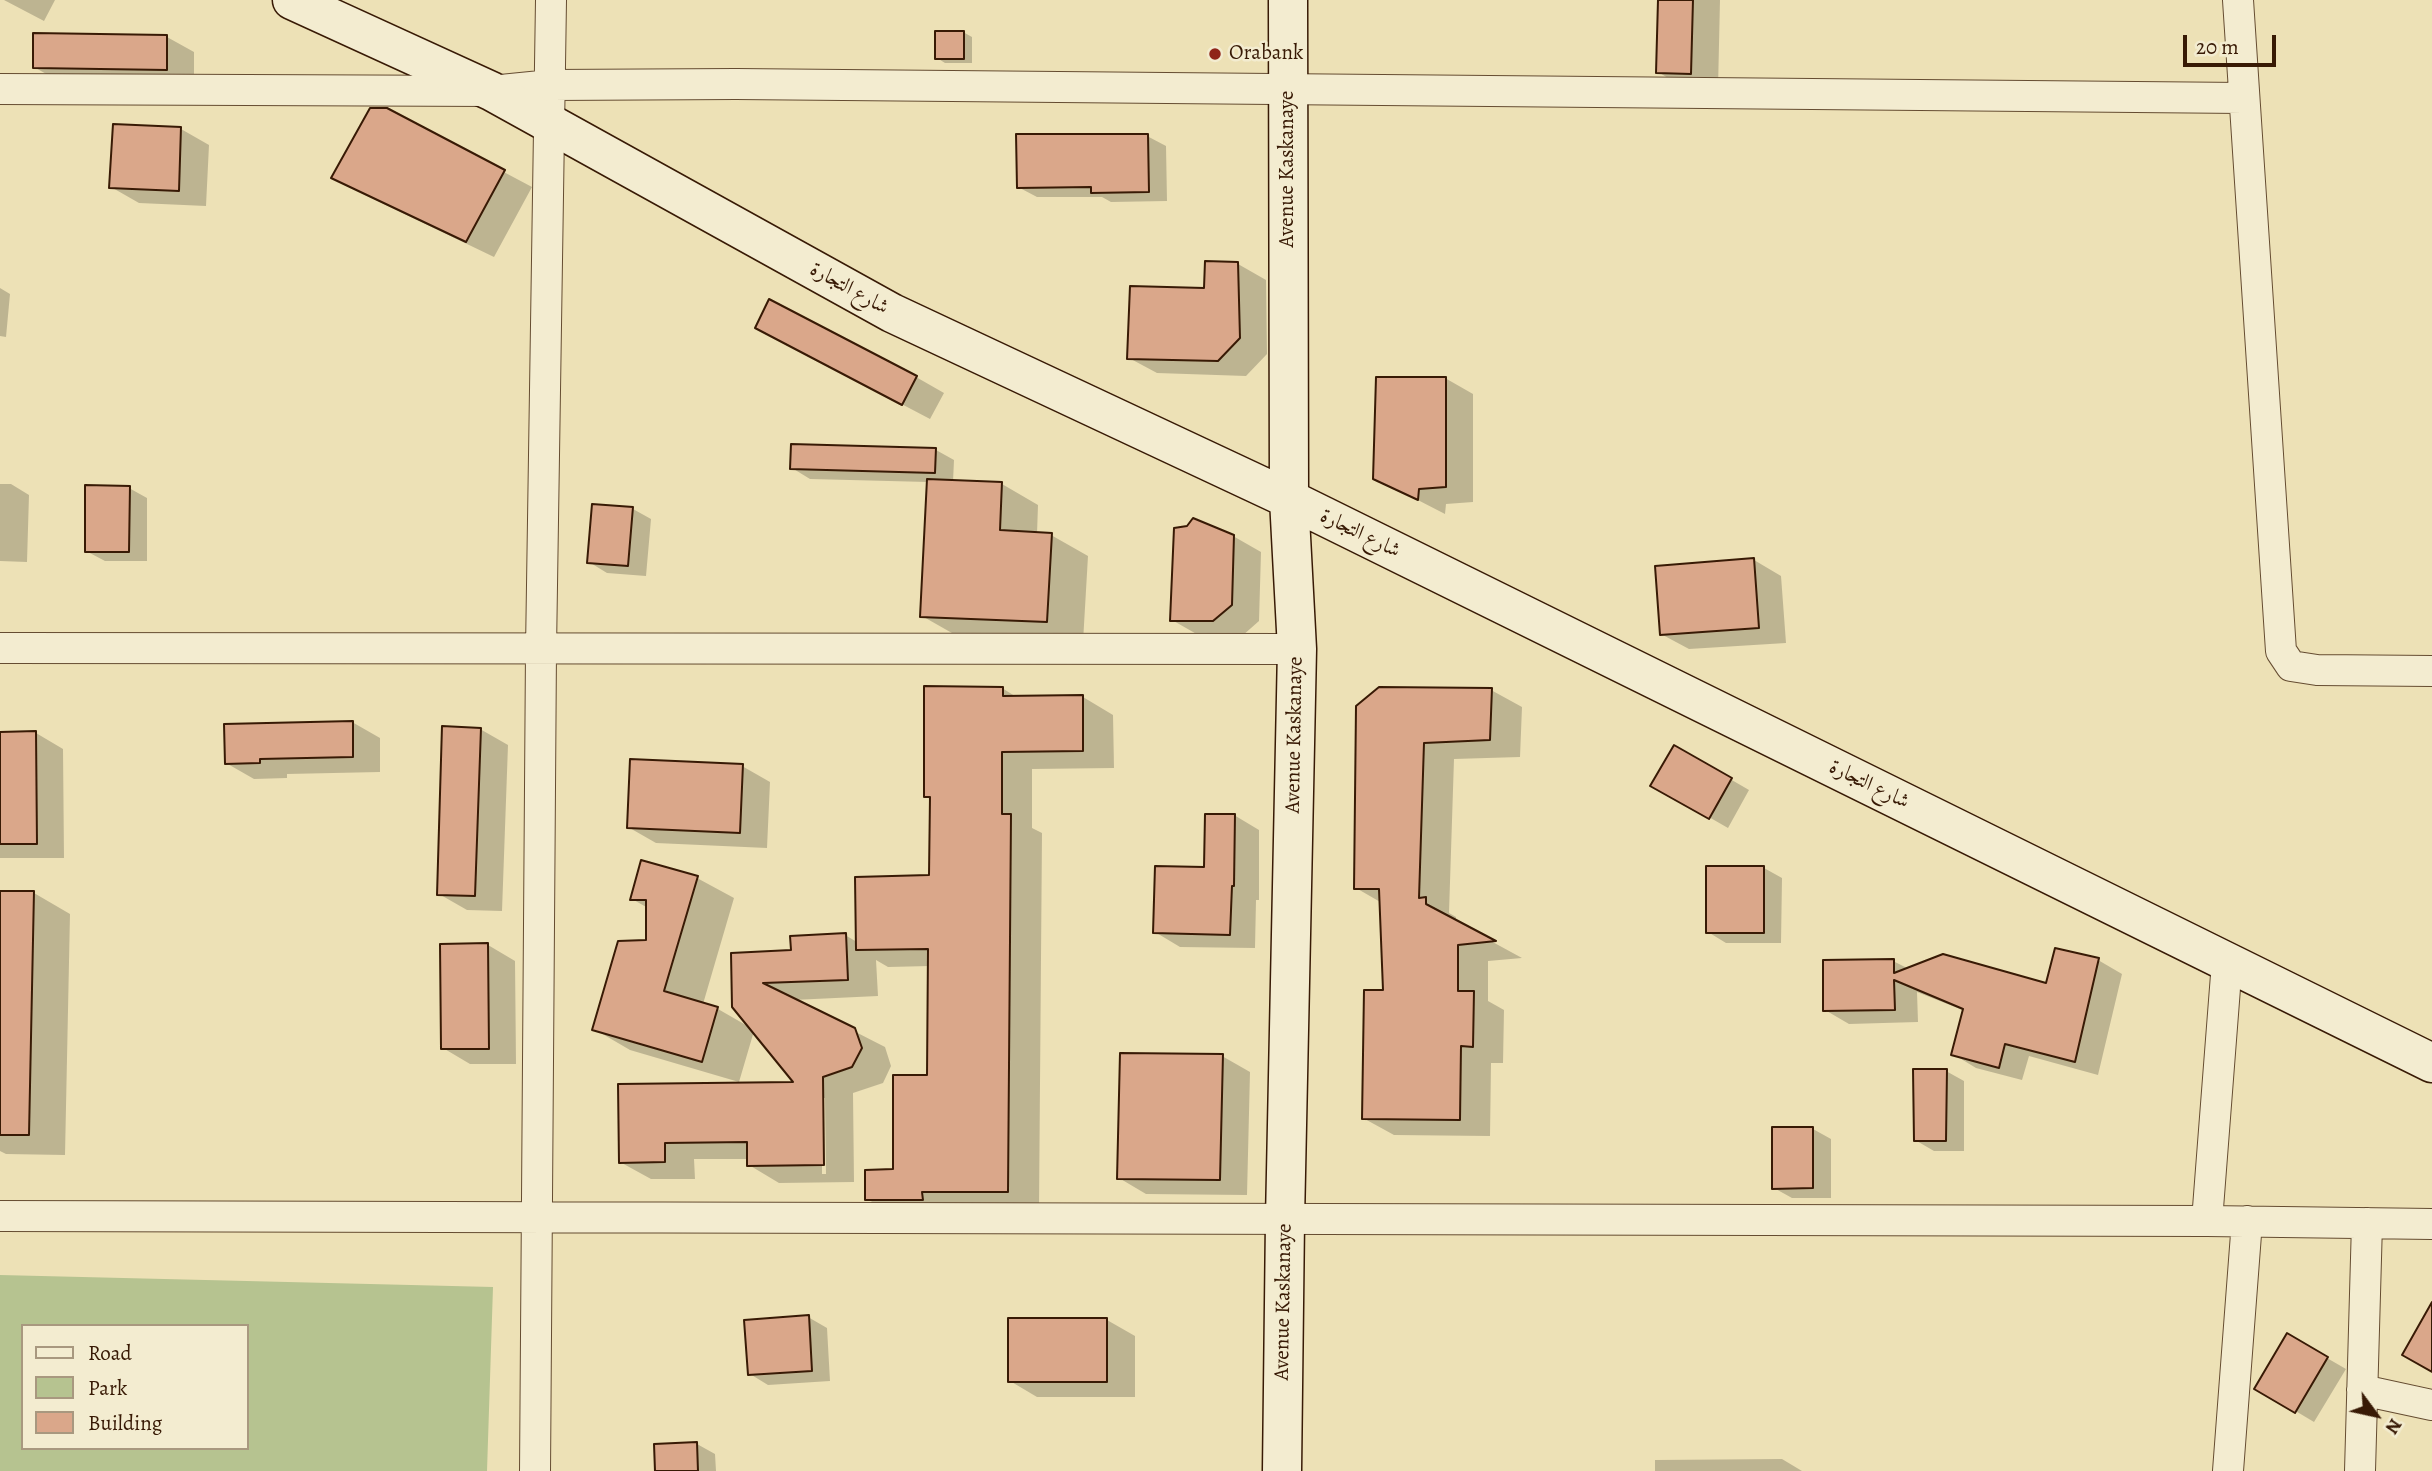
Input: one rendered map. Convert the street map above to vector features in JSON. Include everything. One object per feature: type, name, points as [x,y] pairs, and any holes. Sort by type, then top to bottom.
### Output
[{"type":"street","name":"شارع التجارة","points":[[292,0],[491,90],[892,313],[1289,499],[2432,1063]]},
{"type":"street","points":[[535,1471],[541,650],[551,0]]},
{"type":"street","name":"Avenue Kaskanaye","points":[[1282,1471],[1297,649],[1289,499],[1288,0]]},
{"type":"street","points":[[2238,0],[2281,651],[2291,666],[2316,670],[2432,671]]},
{"type":"street","points":[[0,89],[491,90],[551,85],[750,84],[2243,98]]},
{"type":"street","points":[[0,648],[1297,649]]},
{"type":"street","points":[[2207,1221],[2227,962]]},
{"type":"street","points":[[0,1216],[2247,1221],[2432,1224]]},
{"type":"street","points":[[2228,1471],[2247,1221]]},
{"type":"street","points":[[2360,1471],[2367,1223]]},
{"type":"street","points":[[2361,1390],[2432,1405]]},
{"type":"green space","points":[[0,1275],[493,1287],[487,1471],[0,1471]]},
{"type":"building","points":[[1658,0],[1693,0],[1691,74],[1656,73]]},
{"type":"building","points":[[935,31],[964,31],[964,59],[935,59]]},
{"type":"building","points":[[33,33],[167,35],[167,70],[33,68]]},
{"type":"building","points":[[370,108],[387,108],[505,170],[466,242],[331,178]]},
{"type":"building","points":[[113,124],[181,127],[179,191],[109,188]]},
{"type":"building","points":[[1016,134],[1148,134],[1149,192],[1091,193],[1091,187],[1017,188]]},
{"type":"building","points":[[1205,261],[1238,262],[1240,338],[1218,361],[1127,359],[1130,286],[1204,288]]},
{"type":"building","points":[[769,299],[917,376],[902,405],[755,328]]},
{"type":"building","points":[[1376,377],[1446,377],[1446,487],[1419,489],[1418,500],[1373,479]]},
{"type":"building","points":[[791,444],[936,448],[935,473],[790,469]]},
{"type":"building","points":[[927,479],[1002,482],[1000,530],[1052,533],[1047,622],[920,617]]},
{"type":"building","points":[[85,485],[130,486],[129,552],[85,552]]},
{"type":"building","points":[[592,504],[633,507],[628,566],[587,563]]},
{"type":"building","points":[[1193,518],[1234,535],[1232,605],[1213,621],[1170,621],[1174,528],[1187,526]]},
{"type":"building","points":[[1754,558],[1759,628],[1660,635],[1655,566]]},
{"type":"building","points":[[924,686],[1003,687],[1003,696],[1083,695],[1083,751],[1002,752],[1002,814],[1011,814],[1008,1192],[922,1192],[923,1200],[865,1200],[865,1170],[893,1169],[893,1075],[927,1075],[928,949],[856,950],[855,877],[929,875],[930,797],[924,797]]},
{"type":"building","points":[[1379,687],[1492,688],[1490,740],[1424,743],[1419,898],[1426,897],[1426,904],[1496,941],[1458,945],[1458,991],[1474,991],[1473,1047],[1461,1046],[1460,1120],[1362,1119],[1364,990],[1383,990],[1379,889],[1354,889],[1356,706]]},
{"type":"building","points":[[353,721],[353,757],[260,759],[260,763],[225,764],[224,724]]},
{"type":"building","points":[[442,726],[481,728],[475,896],[437,895]]},
{"type":"building","points":[[36,731],[37,844],[0,844],[0,732]]},
{"type":"building","points":[[1674,745],[1732,778],[1709,819],[1650,786]]},
{"type":"building","points":[[630,759],[743,764],[740,833],[627,828]]},
{"type":"building","points":[[1205,814],[1235,814],[1230,935],[1153,933],[1155,866],[1204,867]]},
{"type":"building","points":[[641,860],[698,876],[664,991],[718,1007],[702,1062],[592,1030],[618,941],[646,940],[646,900],[630,900]]},
{"type":"building","points":[[1706,866],[1764,866],[1764,933],[1706,933]]},
{"type":"building","points":[[0,891],[34,891],[29,1135],[0,1135]]},
{"type":"building","points":[[846,933],[848,980],[763,983],[855,1028],[862,1048],[852,1067],[823,1077],[824,1165],[747,1166],[747,1142],[665,1143],[665,1162],[619,1163],[618,1084],[793,1082],[732,1007],[731,953],[791,950],[790,936]]},
{"type":"building","points":[[488,943],[489,1049],[441,1049],[440,944]]},
{"type":"building","points":[[2055,948],[2099,958],[2075,1062],[2005,1044],[1999,1068],[1951,1055],[1963,1009],[1894,980],[1895,1010],[1823,1011],[1823,960],[1894,959],[1894,973],[1943,954],[2046,983]]},
{"type":"building","points":[[1120,1053],[1223,1054],[1220,1180],[1117,1179]]},
{"type":"building","points":[[1913,1069],[1947,1069],[1946,1141],[1914,1141]]},
{"type":"building","points":[[1772,1127],[1813,1127],[1813,1188],[1772,1189]]},
{"type":"building","points":[[2432,1302],[2432,1372],[2402,1355]]},
{"type":"building","points":[[809,1315],[812,1371],[748,1375],[744,1320]]},
{"type":"building","points":[[1008,1318],[1107,1318],[1107,1382],[1008,1382]]},
{"type":"building","points":[[2287,1333],[2328,1357],[2295,1413],[2254,1389]]},
{"type":"building","points":[[697,1442],[698,1471],[655,1471],[654,1444]]},
{"type":"place","name":"Orabank","points":[[1215,54]]}]
